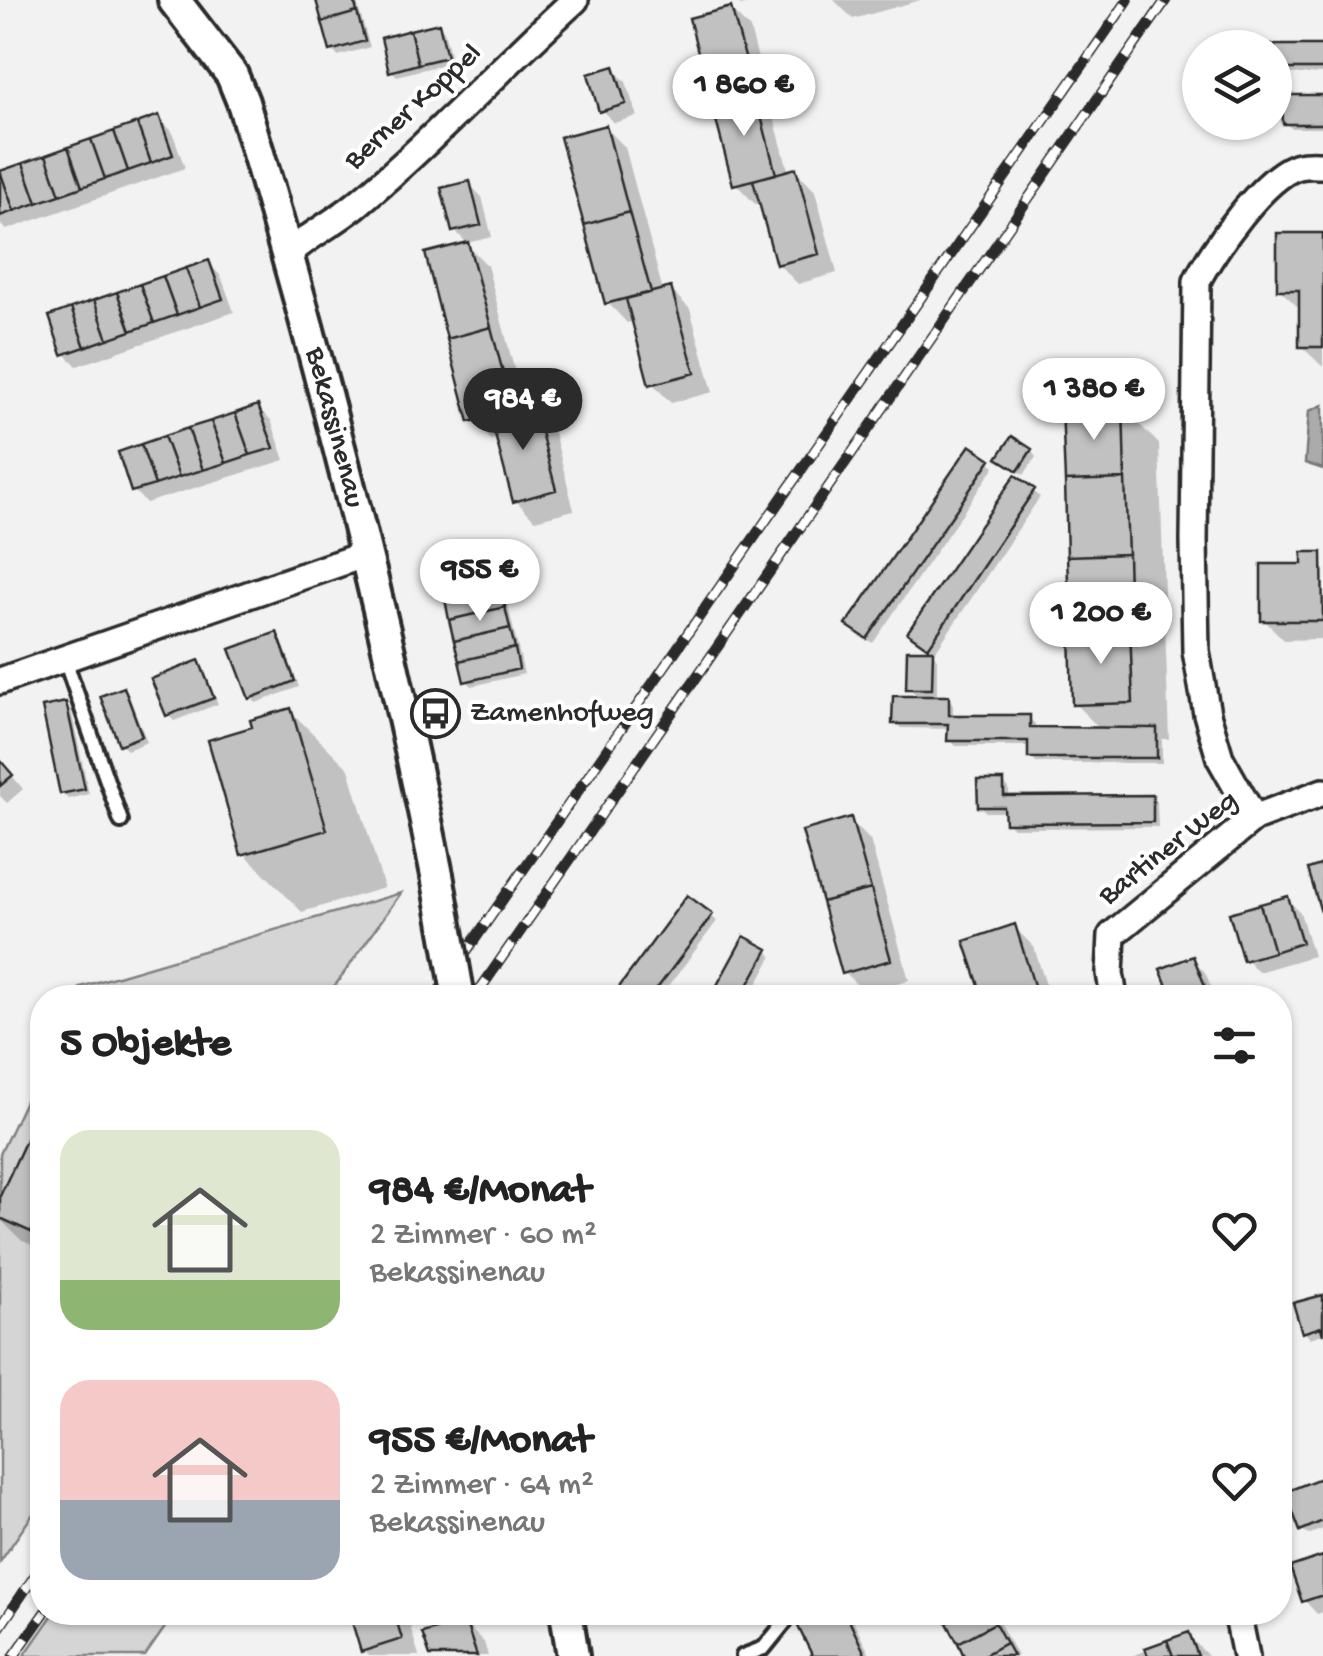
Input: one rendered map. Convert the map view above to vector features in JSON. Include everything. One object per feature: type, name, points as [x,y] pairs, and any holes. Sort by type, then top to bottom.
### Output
[{"type":"street","name":"Bekassinenau","points":[[174,0],[232,75],[288,254],[366,554],[437,875],[457,985]]},
{"type":"street","name":"Berner Koppel","points":[[288,254],[311,233],[353,208],[575,0]]},
{"type":"street","points":[[1254,818],[1220,758],[1196,651],[1197,281],[1213,249],[1264,191],[1297,166],[1323,165]]},
{"type":"street","points":[[0,681],[366,554]]},
{"type":"street","name":"Bartiner Weg","points":[[1112,985],[1112,935],[1254,818],[1323,792]]},
{"type":"street","points":[[568,1625],[573,1656]]},
{"type":"street","points":[[1240,1625],[1246,1656]]},
{"type":"lane","points":[[64,660],[121,821]]},
{"type":"lane","points":[[743,1656],[764,1648],[783,1625]]},
{"type":"shaded area","points":[[1323,405],[1323,469],[1305,463],[1309,411]]},
{"type":"shaded area","points":[[401,893],[336,985],[87,985]]},
{"type":"shaded area","points":[[30,1090],[30,1518],[0,1562],[0,1154]]},
{"type":"shaded area","points":[[45,1625],[167,1625],[145,1656],[24,1656]]},
{"type":"building","points":[[316,0],[354,0],[357,12],[322,22]]},
{"type":"building","points":[[731,7],[755,93],[712,105],[689,18]]},
{"type":"building","points":[[357,12],[365,41],[330,51],[322,22]]},
{"type":"building","points":[[439,23],[447,57],[418,64],[410,30]]},
{"type":"building","points":[[410,30],[418,64],[389,72],[381,38]]},
{"type":"building","points":[[1292,45],[1323,45],[1323,69],[1292,69]]},
{"type":"building","points":[[614,66],[626,104],[599,112],[588,74]]},
{"type":"building","points":[[755,93],[776,174],[733,185],[712,105]]},
{"type":"building","points":[[1292,95],[1323,95],[1323,124],[1292,124]]},
{"type":"building","points":[[159,115],[173,155],[151,163],[137,123]]},
{"type":"building","points":[[137,123],[151,163],[128,171],[114,131]]},
{"type":"building","points":[[606,125],[629,212],[584,225],[560,137]]},
{"type":"building","points":[[114,131],[128,171],[105,179],[91,139]]},
{"type":"building","points":[[91,139],[105,179],[82,187],[68,147]]},
{"type":"building","points":[[68,147],[82,187],[60,195],[46,155]]},
{"type":"building","points":[[46,155],[60,195],[37,203],[23,163]]},
{"type":"building","points":[[23,163],[37,203],[14,211],[0,171]]},
{"type":"building","points":[[796,168],[819,254],[776,265],[753,180]]},
{"type":"building","points":[[0,171],[14,211],[0,216]]},
{"type":"building","points":[[470,181],[481,225],[452,232],[441,188]]},
{"type":"building","points":[[629,212],[651,292],[605,304],[584,225]]},
{"type":"building","points":[[1277,233],[1323,233],[1323,347],[1299,347],[1299,290],[1277,290]]},
{"type":"building","points":[[468,242],[491,327],[447,339],[425,253]]},
{"type":"building","points":[[209,260],[223,299],[200,307],[186,268]]},
{"type":"building","points":[[186,268],[200,307],[177,315],[163,276]]},
{"type":"building","points":[[163,276],[177,315],[154,323],[140,284]]},
{"type":"building","points":[[140,284],[154,323],[131,331],[117,292]]},
{"type":"building","points":[[671,287],[695,373],[649,385],[626,299]]},
{"type":"building","points":[[117,292],[131,331],[108,339],[94,300]]},
{"type":"building","points":[[94,300],[108,339],[85,347],[71,308]]},
{"type":"building","points":[[71,308],[85,347],[62,355],[49,316]]},
{"type":"building","points":[[491,327],[513,411],[469,422],[447,339]]},
{"type":"building","points":[[1093,361],[1117,361],[1117,380],[1093,380]]},
{"type":"building","points":[[1123,404],[1125,479],[1065,481],[1062,407]]},
{"type":"building","points":[[258,405],[274,448],[250,455],[235,413]]},
{"type":"building","points":[[534,405],[556,490],[513,502],[490,416]]},
{"type":"building","points":[[235,413],[250,455],[226,463],[211,421]]},
{"type":"building","points":[[211,421],[226,463],[203,470],[188,428]]},
{"type":"building","points":[[188,428],[203,470],[179,477],[164,436]]},
{"type":"building","points":[[164,436],[179,477],[155,485],[141,444]]},
{"type":"building","points":[[1012,436],[1032,449],[1018,471],[997,458]]},
{"type":"building","points":[[141,444],[155,485],[131,492],[118,452]]},
{"type":"building","points":[[970,445],[991,459],[867,639],[846,625]]},
{"type":"building","points":[[1015,475],[1035,489],[928,648],[907,633]]},
{"type":"building","points":[[1125,479],[1128,554],[1067,556],[1065,481]]},
{"type":"building","points":[[491,545],[495,566],[440,579],[435,558]]},
{"type":"building","points":[[1302,552],[1322,552],[1323,621],[1261,621],[1261,564],[1302,564]]},
{"type":"building","points":[[1128,554],[1130,628],[1070,630],[1067,556]]},
{"type":"building","points":[[495,566],[500,586],[445,599],[440,579]]},
{"type":"building","points":[[500,586],[505,607],[449,620],[445,599]]},
{"type":"building","points":[[505,607],[510,628],[454,641],[449,620]]},
{"type":"building","points":[[510,628],[515,648],[459,661],[454,641]]},
{"type":"building","points":[[1130,628],[1133,703],[1072,705],[1070,630]]},
{"type":"building","points":[[277,632],[295,681],[249,699],[230,649]]},
{"type":"building","points":[[515,648],[519,669],[464,682],[459,661]]},
{"type":"building","points":[[907,650],[933,650],[932,689],[906,689]]},
{"type":"building","points":[[199,660],[214,698],[166,716],[151,679]]},
{"type":"building","points":[[124,687],[142,736],[119,745],[100,696]]},
{"type":"building","points":[[893,696],[949,696],[949,715],[1030,715],[1030,727],[1157,728],[1157,758],[1028,758],[1028,741],[947,741],[948,724],[892,724]]},
{"type":"building","points":[[66,702],[85,789],[60,794],[42,707]]},
{"type":"building","points":[[291,708],[327,830],[241,855],[208,740],[252,727],[250,720]]},
{"type":"building","points":[[0,760],[13,775],[0,786]]},
{"type":"building","points":[[977,780],[1004,780],[1004,796],[1153,795],[1153,822],[1005,823],[1004,807],[978,807]]},
{"type":"building","points":[[851,817],[871,889],[822,902],[802,831]]},
{"type":"building","points":[[1323,864],[1323,919],[1308,869]]},
{"type":"building","points":[[871,889],[891,960],[842,974],[822,902]]},
{"type":"building","points":[[687,895],[713,914],[660,985],[621,985]]},
{"type":"building","points":[[1288,896],[1302,943],[1274,952],[1260,904]]},
{"type":"building","points":[[1260,904],[1274,952],[1243,961],[1229,913]]},
{"type":"building","points":[[1015,924],[1034,985],[979,985],[964,941]]},
{"type":"building","points":[[744,936],[768,949],[748,985],[717,985]]},
{"type":"building","points":[[1193,956],[1205,985],[1167,985],[1160,969]]},
{"type":"building","points":[[30,1131],[30,1232],[0,1218],[0,1196]]},
{"type":"building","points":[[1323,1295],[1323,1335],[1321,1327],[1302,1333],[1293,1303]]},
{"type":"building","points":[[1323,1477],[1323,1521],[1300,1531],[1292,1510],[1292,1489]]},
{"type":"building","points":[[1323,1556],[1323,1595],[1302,1602],[1292,1566]]},
{"type":"building","points":[[353,1625],[398,1625],[402,1639],[361,1652]]},
{"type":"building","points":[[448,1625],[467,1625],[477,1656],[430,1656],[422,1633]]},
{"type":"building","points":[[797,1625],[851,1625],[866,1656],[810,1656]]},
{"type":"building","points":[[948,1625],[991,1625],[958,1643]]},
{"type":"building","points":[[996,1625],[1006,1643],[982,1656],[964,1656],[958,1643]]},
{"type":"building","points":[[1189,1632],[1198,1656],[1173,1656],[1167,1640]]},
{"type":"building","points":[[1167,1640],[1173,1656],[1148,1656],[1145,1648]]},
{"type":"building","points":[[1006,1643],[1013,1656],[982,1656]]},
{"type":"railway","points":[[443,985],[1128,0]]},
{"type":"railway","points":[[483,985],[1166,0]]},
{"type":"railway","points":[[0,1627],[30,1583]]},
{"type":"railway","points":[[14,1656],[36,1625]]},
{"type":"place","name":"Zamenhofweg","points":[[435,714]]}]
